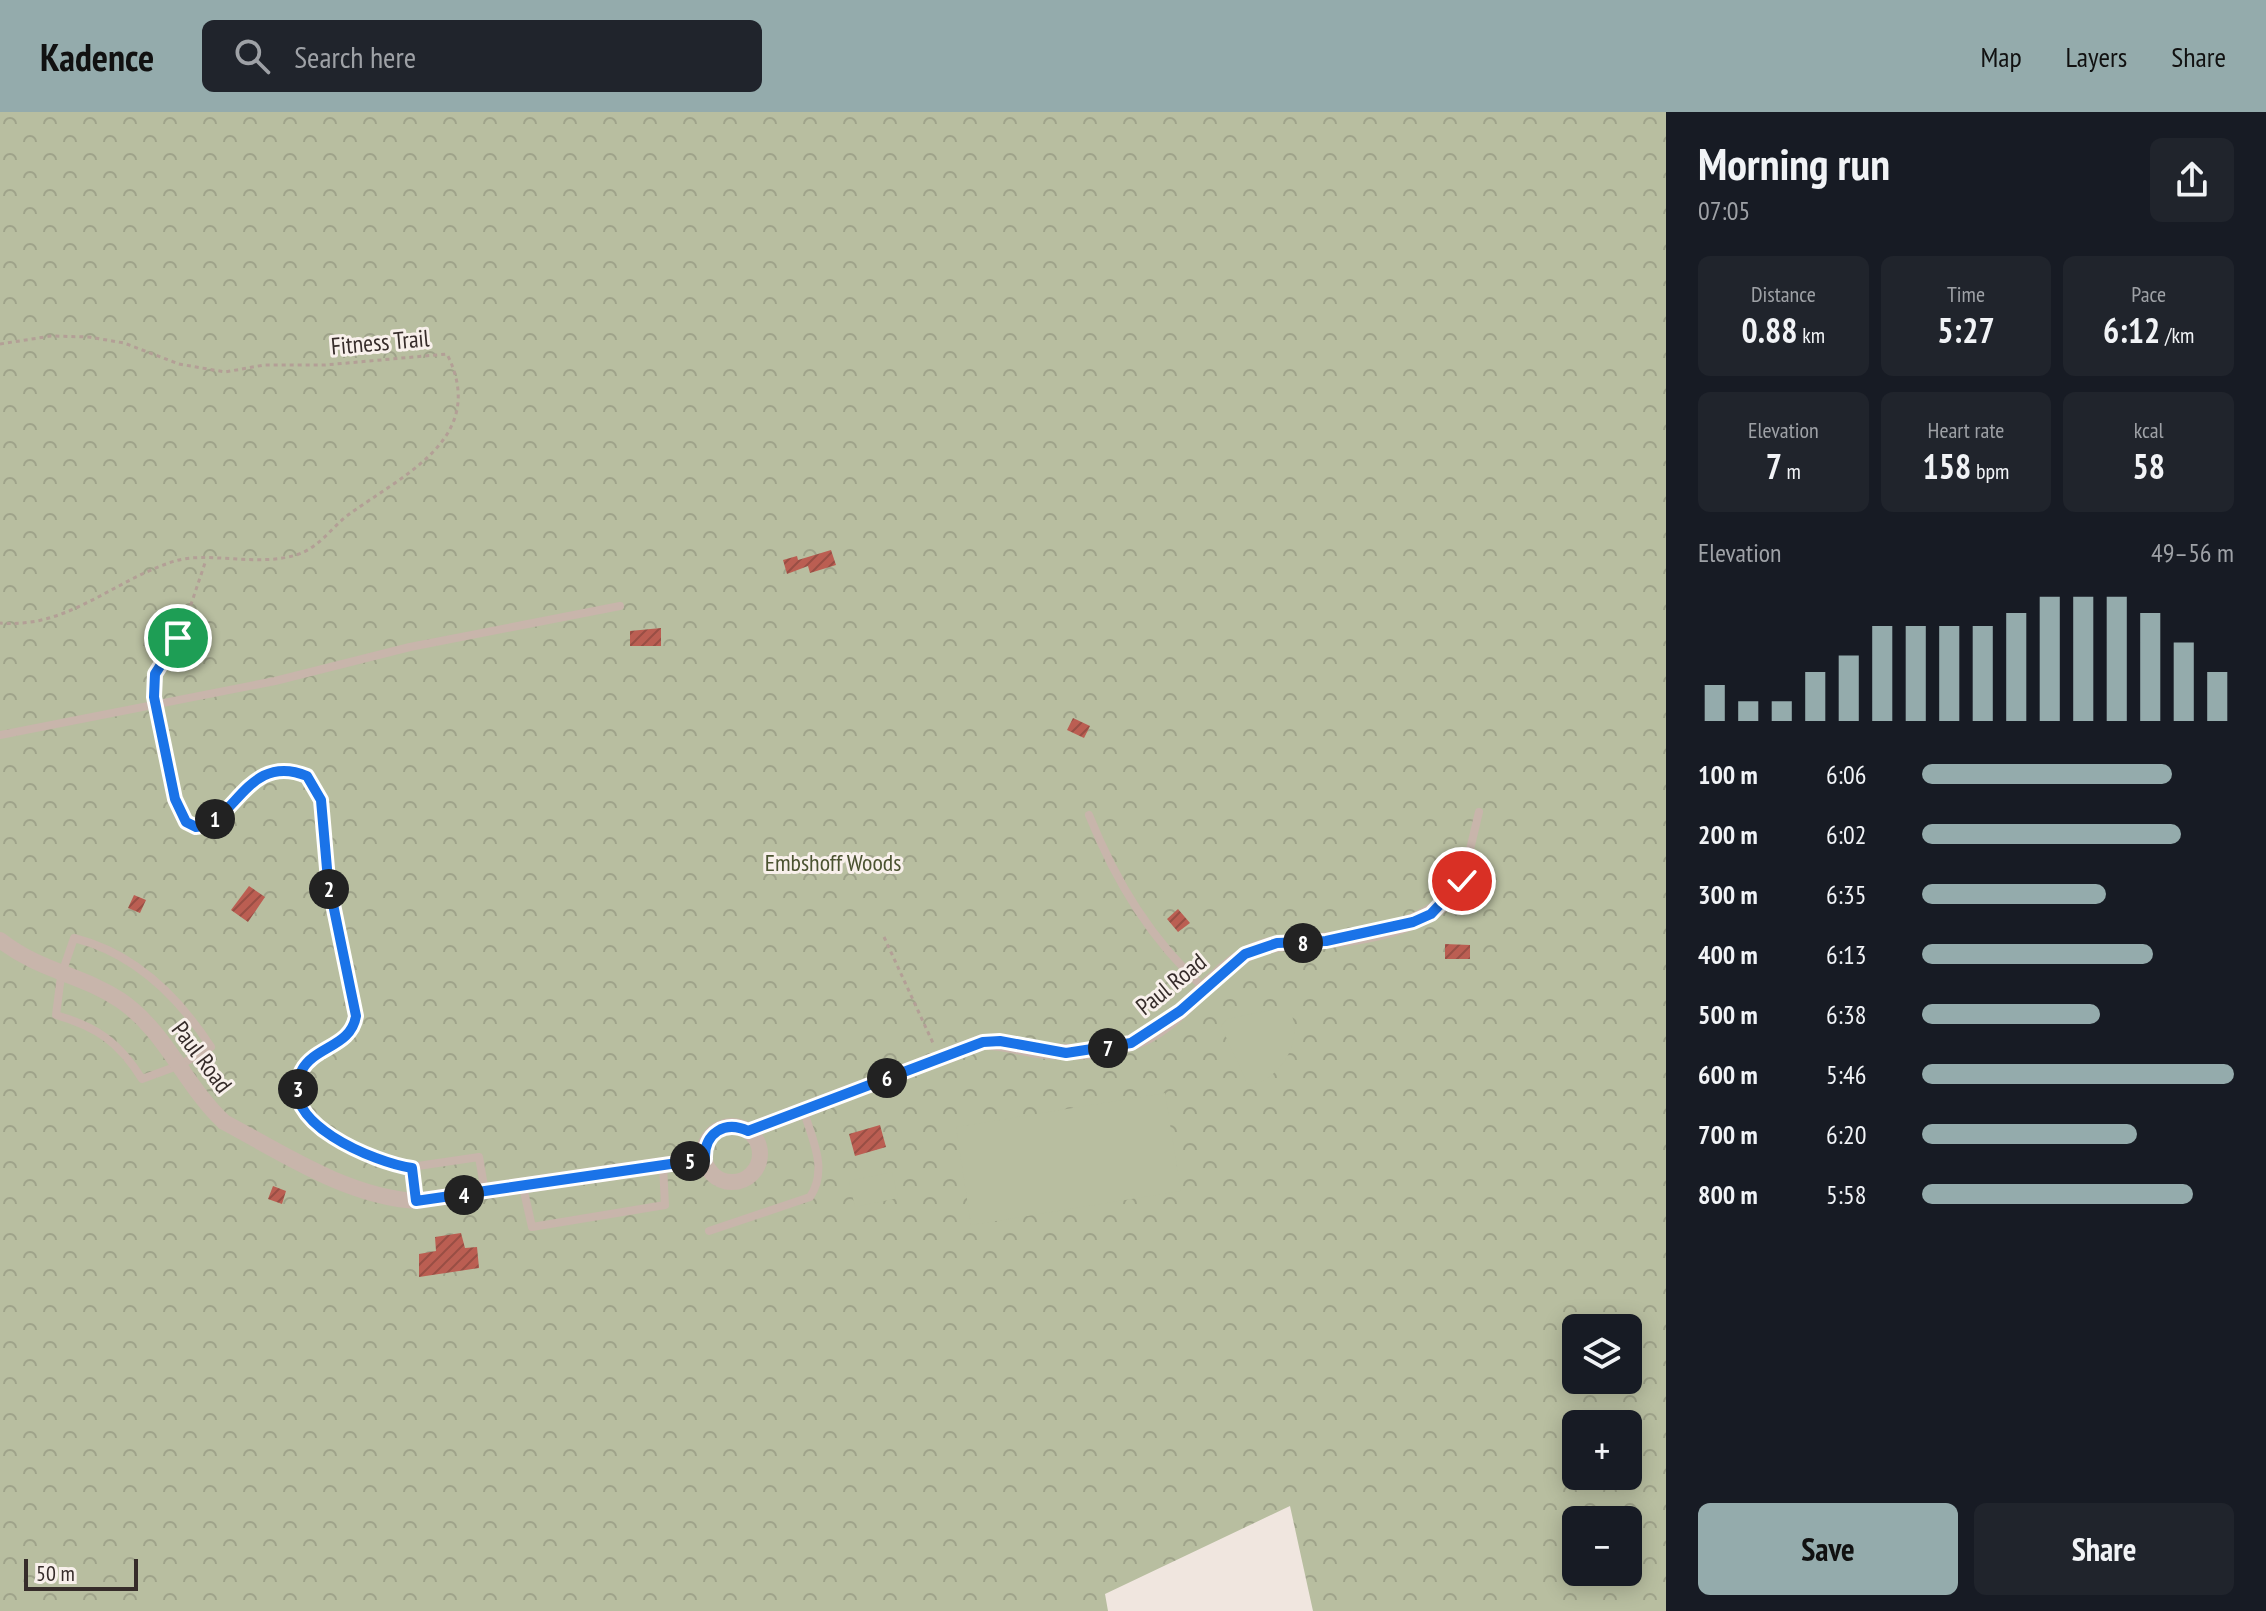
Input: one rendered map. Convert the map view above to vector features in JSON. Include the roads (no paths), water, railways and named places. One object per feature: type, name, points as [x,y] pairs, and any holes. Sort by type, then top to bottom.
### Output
[{"type":"street","name":"Paul Road","points":[[0,940],[31,962],[120,1001],[147,1023],[210,1109],[224,1122],[355,1190],[391,1199],[416,1201],[705,1159],[705,1145],[717,1130],[735,1126],[748,1131],[983,1042],[1000,1041],[1066,1053],[1131,1043],[1158,1029],[1245,954],[1277,943],[1326,941],[1413,922],[1447,899],[1462,881],[1465,870]]},
{"type":"street","points":[[705,1159],[713,1174],[721,1179],[739,1181],[747,1177],[754,1171],[760,1154],[754,1137],[748,1131]]},
{"type":"lane","points":[[0,735],[155,706],[275,681],[410,647],[620,606]]},
{"type":"lane","points":[[1465,870],[1479,812]]},
{"type":"lane","points":[[1089,815],[1119,881],[1145,923],[1175,960],[1206,990]]},
{"type":"lane","points":[[74,938],[99,944],[132,962],[179,1003],[211,1047],[180,1065],[142,1079],[133,1064],[97,1029],[56,1015],[61,976],[74,938]]},
{"type":"lane","points":[[709,1231],[810,1197],[818,1184],[820,1170],[804,1112]]},
{"type":"lane","points":[[416,1201],[412,1168],[479,1157],[485,1192]]},
{"type":"lane","points":[[523,1187],[532,1227],[665,1205],[663,1165]]},
{"type":"park label","name":"Embshoff Woods","points":[[833,862]]}]
